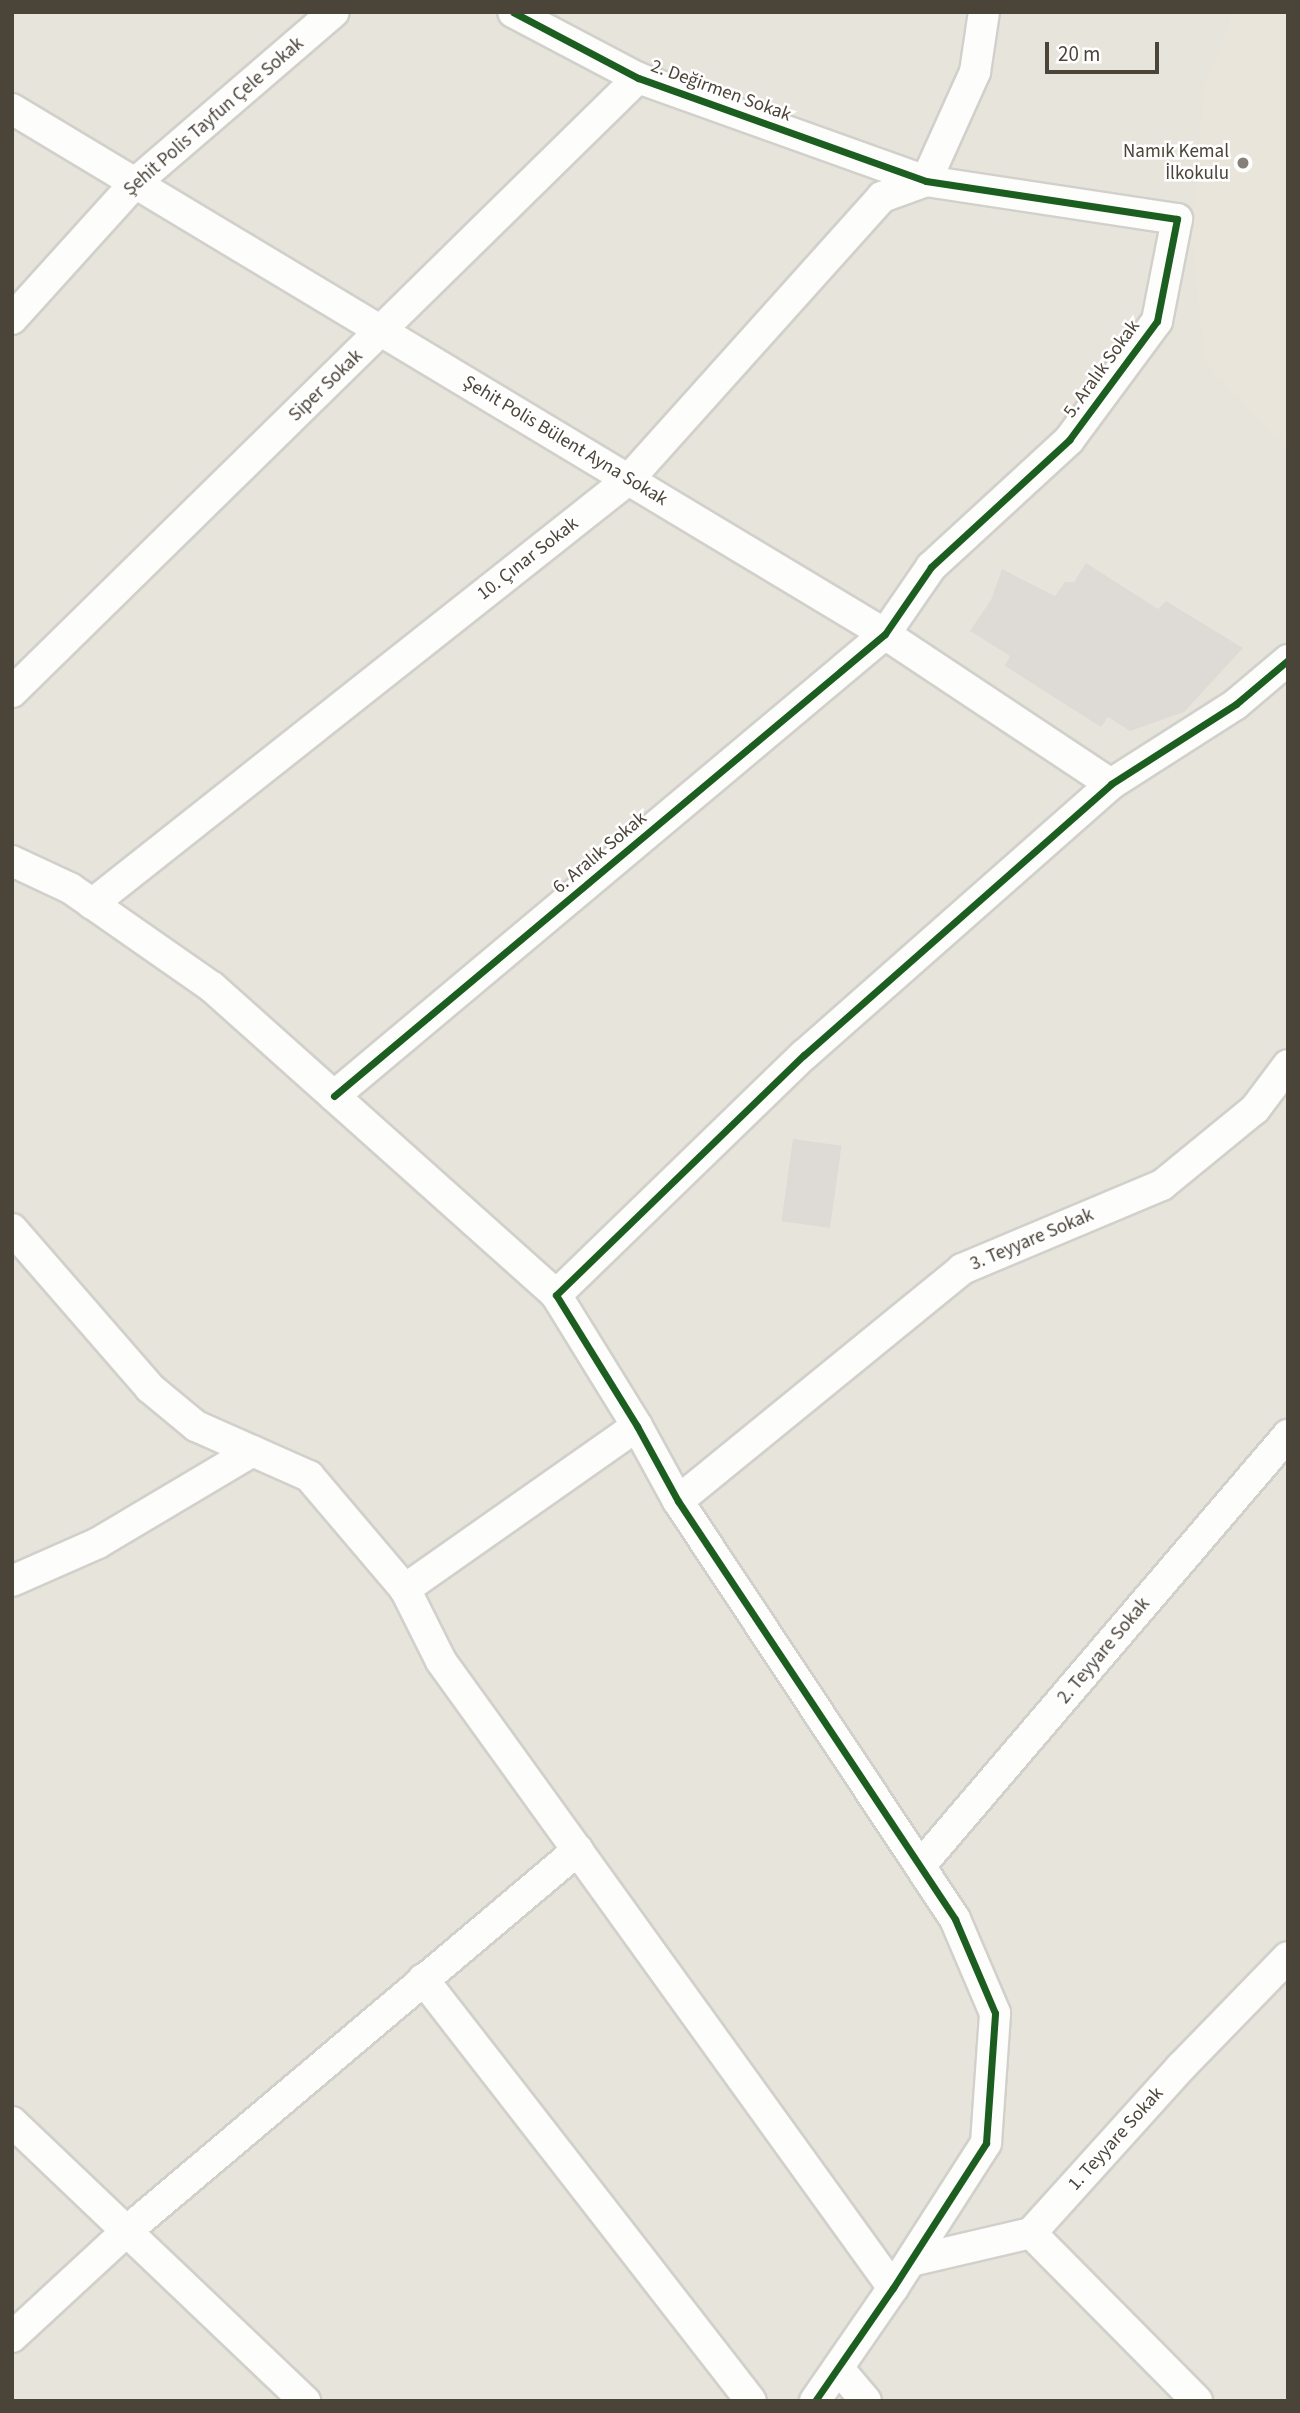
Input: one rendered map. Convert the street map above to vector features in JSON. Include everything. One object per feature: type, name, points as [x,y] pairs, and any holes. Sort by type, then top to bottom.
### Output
[{"type":"street","name":"Şehit Polis Tayfun Çele Sokak","points":[[12,318],[135,183],[334,12]]},
{"type":"street","name":"2. Değirmen Sokak","points":[[513,12],[638,78],[926,181]]},
{"type":"street","points":[[926,181],[975,72],[984,12]]},
{"type":"street","name":"Siper Sokak","points":[[12,692],[638,78]]},
{"type":"street","name":"Şehit Polis Bülent Ayna Sokak","points":[[12,109],[885,634],[1111,784]]},
{"type":"street","name":"10. Çınar Sokak","points":[[92,904],[629,479],[882,197],[926,181]]},
{"type":"street","name":"5. Aralık Sokak","points":[[885,634],[932,567],[1069,440],[1157,321],[1177,219],[926,181]]},
{"type":"street","name":"6. Aralık Sokak","points":[[334,1096],[885,634]]},
{"type":"street","points":[[556,1295],[804,1055],[1111,784],[1236,704],[1288,660]]},
{"type":"street","points":[[12,860],[70,888],[212,986],[556,1295],[637,1426],[678,1501],[955,1919],[995,2014],[986,2143],[893,2288],[815,2401]]},
{"type":"street","name":"3. Teyyare Sokak","points":[[678,1501],[962,1269],[1162,1185],[1255,1109],[1288,1065]]},
{"type":"street","points":[[12,1229],[150,1388],[195,1426],[310,1476],[405,1589],[441,1661],[893,2288]]},
{"type":"street","points":[[405,1589],[637,1426]]},
{"type":"street","name":"2. Teyyare Sokak","points":[[920,1866],[1288,1435]]},
{"type":"street","points":[[12,1581],[99,1543],[253,1451]]},
{"type":"street","points":[[12,2337],[128,2230],[578,1850]]},
{"type":"street","name":"1. Teyyare Sokak","points":[[1031,2233],[1181,2067],[1288,1957]]},
{"type":"street","points":[[424,1979],[751,2401]]},
{"type":"street","points":[[12,2122],[305,2401]]},
{"type":"street","points":[[911,2260],[1031,2233],[1197,2401]]},
{"type":"street","points":[[838,2368],[866,2401]]},
{"type":"shaded area","points":[[12,12],[1288,12],[1288,2401],[12,2401]]},
{"type":"shaded area","name":"Namık Kemal İlkokulu","points":[[1233,12],[1288,12],[1288,447],[1205,363],[1192,237],[1204,89]]},
{"type":"building","points":[[1086,563],[1158,609],[1166,601],[1243,648],[1184,712],[1130,731],[1108,717],[1101,727],[1005,666],[1010,656],[970,631],[991,600],[1002,569],[1055,596],[1065,582],[1074,582]]},
{"type":"building","points":[[793,1139],[842,1146],[830,1228],[781,1221]]},
{"type":"cycle path","points":[[334,1096],[885,634],[931,567],[1069,440],[1157,321],[1177,219],[926,181],[638,78],[513,12]]},
{"type":"cycle path","points":[[815,2401],[893,2288],[986,2143],[995,2013],[955,1919],[678,1501],[637,1426],[556,1295],[804,1055],[1111,784],[1236,704],[1288,660]]},
{"type":"place","name":"Namık Kemal İlkokulu","points":[[1243,163]]}]
